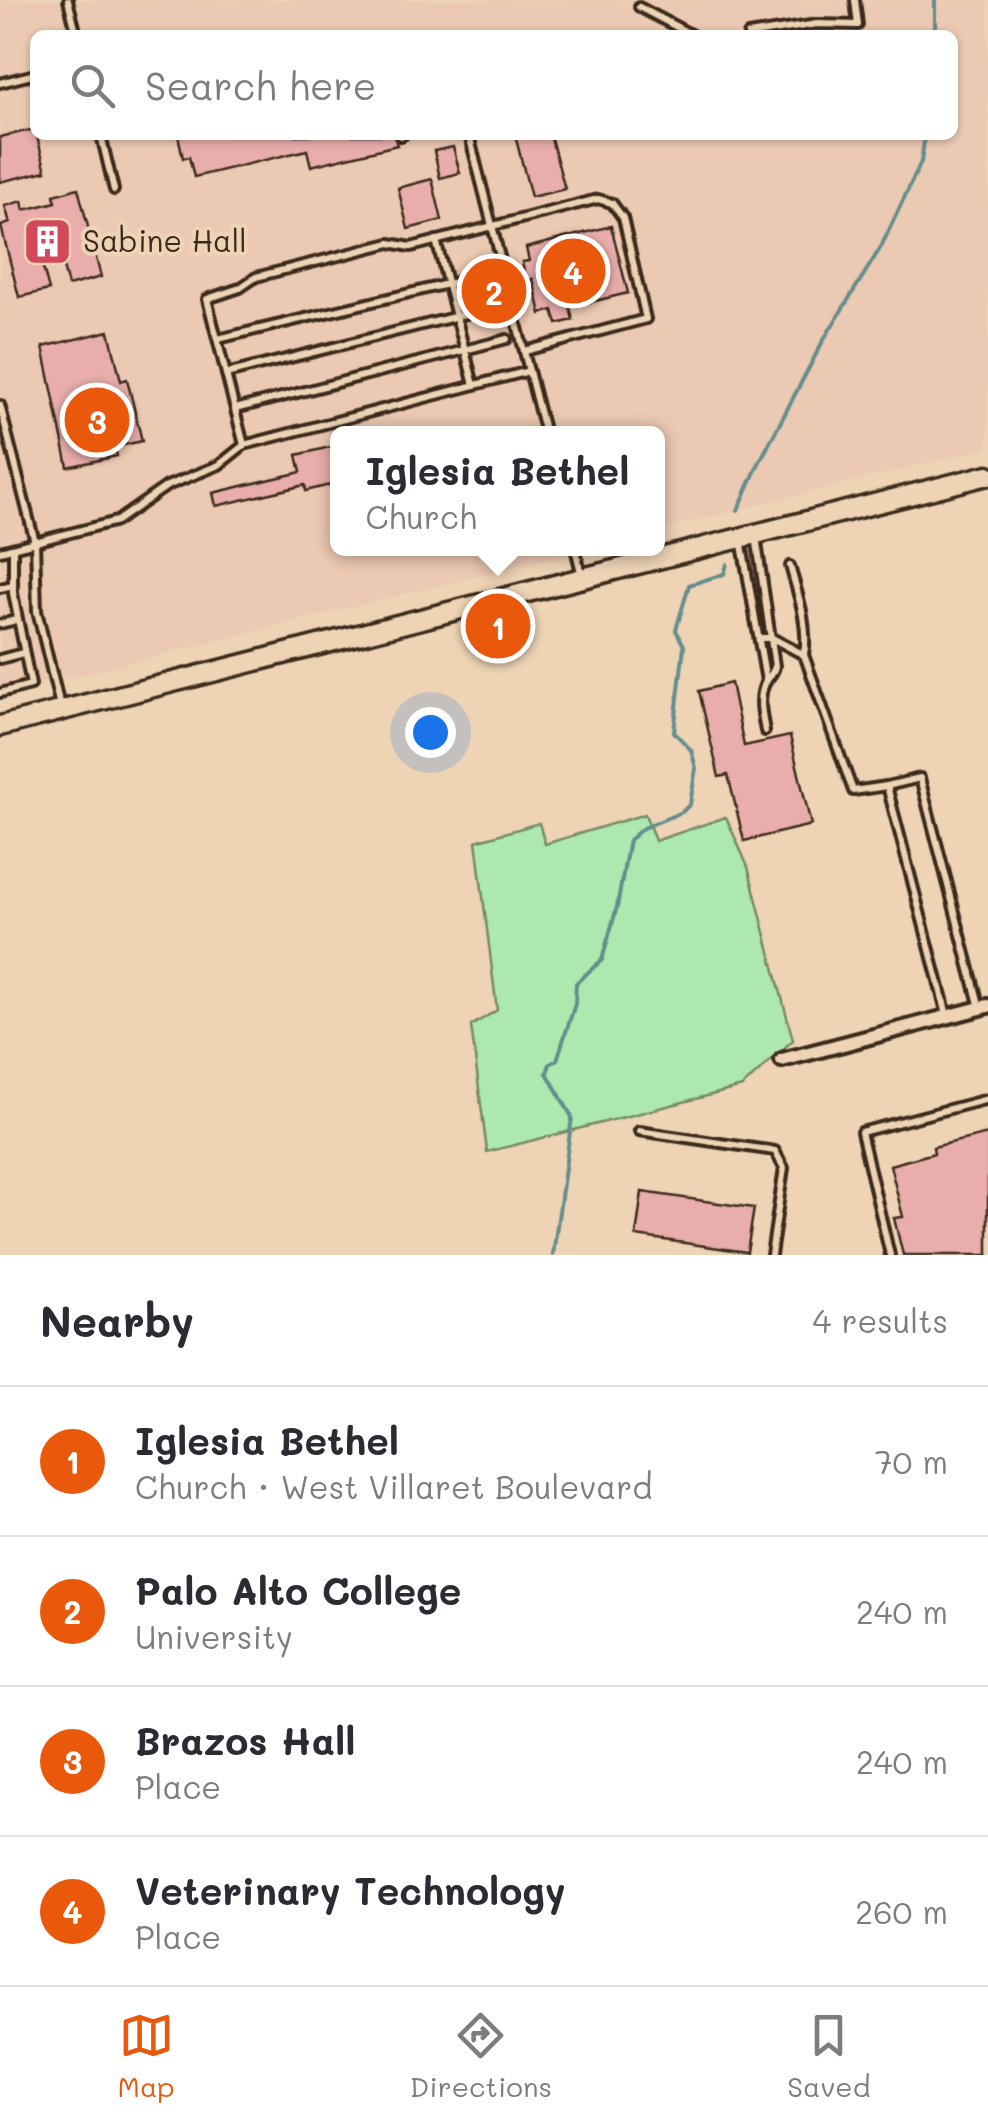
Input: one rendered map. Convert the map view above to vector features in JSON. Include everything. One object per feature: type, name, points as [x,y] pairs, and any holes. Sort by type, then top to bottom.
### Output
[{"type":"street","points":[[0,726],[988,475]]},
{"type":"street","points":[[782,1060],[984,1007]]},
{"type":"lane","points":[[68,0],[76,30]]},
{"type":"lane","points":[[779,30],[816,24],[858,26],[855,0]]},
{"type":"lane","points":[[639,8],[682,30]]},
{"type":"lane","points":[[0,83],[30,75]]},
{"type":"lane","points":[[102,140],[114,190]]},
{"type":"lane","points":[[470,140],[543,426]]},
{"type":"lane","points":[[244,445],[207,299],[240,288],[256,277],[390,243],[411,247],[598,199],[612,204],[623,218],[646,318],[524,351]]},
{"type":"lane","points":[[436,240],[474,385]]},
{"type":"lane","points":[[218,340],[489,274]]},
{"type":"lane","points":[[226,374],[498,306]]},
{"type":"lane","points":[[235,408],[507,339]]},
{"type":"lane","points":[[0,551],[117,520],[167,486],[220,465],[244,445],[529,372]]},
{"type":"lane","points":[[0,405],[35,542],[37,611],[60,711]]},
{"type":"lane","points":[[748,536],[772,638],[775,666],[773,676],[766,681]]},
{"type":"lane","points":[[748,536],[766,681],[760,706],[765,731]]},
{"type":"lane","points":[[0,692],[31,684],[16,620],[13,548]]},
{"type":"lane","points":[[577,556],[583,578]]},
{"type":"lane","points":[[790,566],[803,614],[804,655],[853,791],[920,778],[984,1007]]},
{"type":"lane","points":[[0,588],[13,585]]},
{"type":"lane","points":[[0,624],[16,620]]},
{"type":"lane","points":[[760,638],[772,638],[804,655]]},
{"type":"lane","points":[[0,658],[23,653]]},
{"type":"lane","points":[[887,786],[947,1017]]},
{"type":"lane","points":[[890,1255],[861,1132],[988,1100]]},
{"type":"lane","points":[[640,1131],[775,1151],[784,1168],[771,1255]]},
{"type":"shaded area","points":[[0,0],[988,0],[988,448],[665,528],[665,426],[330,426],[330,556],[557,556],[0,695]]},
{"type":"green space","points":[[645,814],[655,841],[726,817],[748,867],[793,1040],[742,1087],[487,1152],[471,1026],[497,1010],[476,841],[539,823],[545,844]]},
{"type":"building","points":[[30,130],[30,140],[38,140],[46,171],[0,182],[0,137]]},
{"type":"building","points":[[179,140],[396,140],[397,145],[311,166],[307,150],[194,177],[189,157],[183,158]]},
{"type":"building","points":[[516,140],[551,140],[565,189],[531,197]]},
{"type":"building","points":[[453,147],[460,173],[440,178],[434,151]]},
{"type":"building","points":[[432,179],[442,220],[408,229],[398,188]]},
{"type":"building","name":"Sabine Hall","points":[[78,188],[101,277],[68,286],[61,259],[42,264],[49,290],[19,297],[1,226],[10,223],[5,206],[22,201],[24,210],[56,202],[54,195]]},
{"type":"building","points":[[611,226],[628,293],[570,307],[573,320],[557,324],[553,310],[541,314],[533,279],[526,280],[522,262],[529,261],[526,248]]},
{"type":"building","points":[[109,331],[121,381],[127,379],[142,441],[115,447],[117,456],[68,467],[43,347]]},
{"type":"building","points":[[330,447],[330,485],[306,491],[305,485],[216,506],[213,493],[301,472],[297,455]]},
{"type":"building","points":[[731,683],[744,746],[790,736],[811,825],[744,841],[728,775],[719,777],[699,691]]},
{"type":"building","points":[[988,1134],[988,1255],[903,1255],[894,1218],[903,1217],[890,1165],[934,1153],[933,1147]]},
{"type":"building","points":[[642,1192],[754,1208],[747,1252],[636,1236]]},
{"type":"waterway","points":[[935,0],[935,30]]},
{"type":"waterway","points":[[738,510],[824,339],[881,247],[921,162],[924,140]]},
{"type":"waterway","points":[[553,1255],[572,1117],[547,1073],[550,1064],[557,1060],[575,1004],[576,983],[602,960],[629,840],[643,828],[682,812],[690,804],[696,768],[691,750],[674,732],[684,646],[676,630],[689,585],[724,574],[727,564]]},
{"type":"place","name":"Sabine Hall","points":[[48,242]]},
{"type":"place","name":"Veterinary Technology","points":[[573,271]]},
{"type":"place","name":"Palo Alto College","points":[[494,291]]},
{"type":"place","name":"Brazos Hall","points":[[97,420]]},
{"type":"place","name":"Iglesia Bethel","points":[[498,626]]}]
